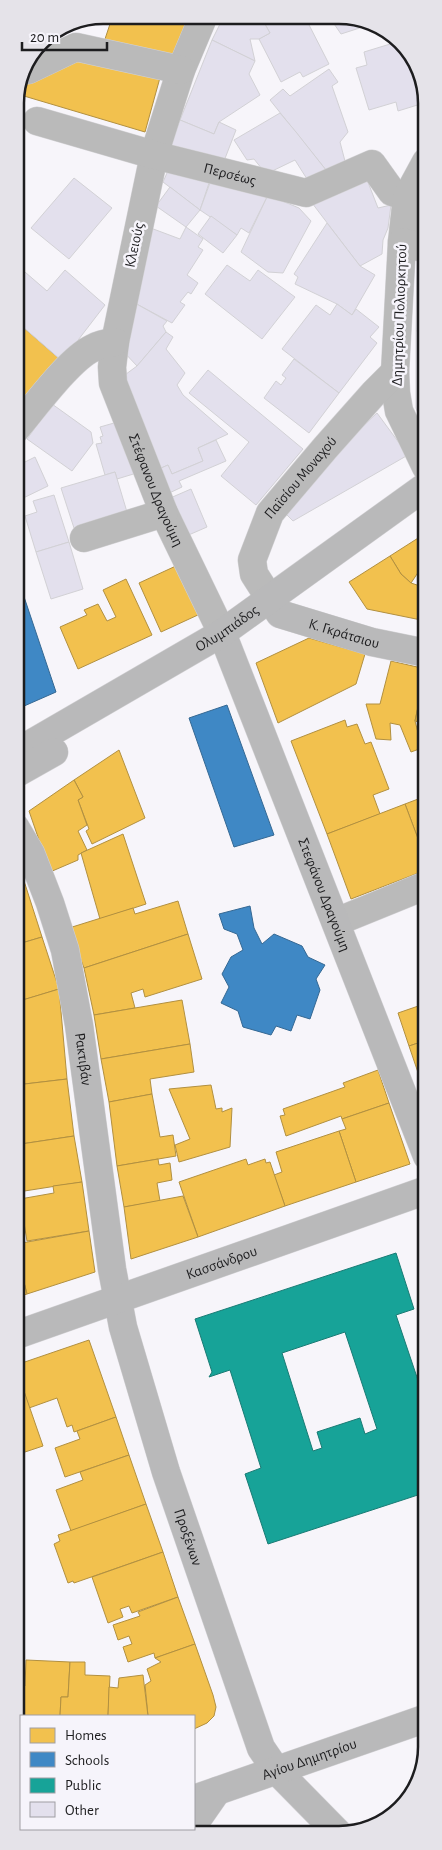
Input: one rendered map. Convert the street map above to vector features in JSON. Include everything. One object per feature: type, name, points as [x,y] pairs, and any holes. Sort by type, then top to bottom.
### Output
[{"type":"main road","name":"Ολυμπιάδος","points":[[24,768],[226,641],[275,606],[418,492]]},
{"type":"main road","name":"Ολυμπιάδος","points":[[275,606],[418,515]]},
{"type":"main road","name":"Κ. Γκράτσιου","points":[[275,606],[372,642],[418,651]]},
{"type":"main road","name":"Ολυμπιάδος","points":[[24,747],[226,641]]},
{"type":"main road","name":"Στεφάνου Δραγούμη","points":[[226,641],[418,1133]]},
{"type":"main road","name":"Ρακτιβάν","points":[[24,841],[31,854],[50,903],[65,950],[78,1017],[117,1299]]},
{"type":"main road","name":"Κασσάνδρου","points":[[24,1332],[418,1193]]},
{"type":"main road","name":"Προξένων","points":[[117,1299],[128,1347],[166,1472],[261,1748],[276,1770],[331,1826]]},
{"type":"main road","name":"Αγίου Δημητρίου","points":[[202,1793],[276,1770],[418,1721]]},
{"type":"main road","points":[[195,1820],[202,1793]]},
{"type":"street","name":"Κλειούς","points":[[115,342],[154,155],[181,70],[200,24]]},
{"type":"street","points":[[32,68],[76,47],[181,70]]},
{"type":"street","name":"Περσέως","points":[[37,121],[154,155],[306,193],[372,164],[392,192],[407,197]]},
{"type":"street","name":"Δημητρίου Πολιορκητού","points":[[418,177],[407,197],[414,245],[395,372],[399,411],[418,450]]},
{"type":"street","points":[[24,419],[64,372],[81,356],[94,347],[115,342]]},
{"type":"street","name":"Στέφανου Δραγούμη","points":[[115,342],[112,367],[113,383],[164,513],[226,641]]},
{"type":"street","name":"Παϊσίου Μοναχού","points":[[275,606],[254,574],[252,560],[270,513],[332,440],[395,372]]},
{"type":"street","points":[[84,538],[164,513]]},
{"type":"street","points":[[336,922],[418,888]]},
{"type":"building: Homes","points":[[110,24],[188,24],[174,60],[104,42]]},
{"type":"building: Homes","points":[[69,54],[161,74],[145,132],[24,96],[27,79]]},
{"type":"building: Homes","points":[[418,211],[418,226],[412,222]]},
{"type":"building: Homes","points":[[24,328],[62,361],[24,406]]},
{"type":"building: Homes","points":[[418,538],[418,572],[411,583],[401,574],[390,556]]},
{"type":"building: Homes","points":[[390,556],[401,574],[411,583],[418,585],[418,619],[367,609],[349,582]]},
{"type":"building: Homes","points":[[178,565],[200,614],[161,632],[139,583]]},
{"type":"building: Homes","points":[[126,579],[152,635],[78,669],[60,627],[87,615],[84,610],[98,604],[107,621],[116,617],[103,590]]},
{"type":"building: Homes","points":[[309,638],[365,654],[356,684],[278,723],[256,663]]},
{"type":"building: Homes","points":[[391,661],[418,667],[418,707],[415,721],[418,733],[418,749],[411,752],[400,725],[390,723],[391,740],[376,739],[366,704],[380,704]]},
{"type":"building: Homes","points":[[418,707],[418,722],[415,721]]},
{"type":"building: Homes","points":[[345,720],[347,727],[357,724],[365,744],[371,742],[389,789],[373,795],[380,814],[327,834],[291,741]]},
{"type":"building: Homes","points":[[119,750],[145,818],[92,844],[86,831],[89,829],[78,800],[83,797],[74,780]]},
{"type":"building: Homes","points":[[74,780],[83,797],[78,800],[87,825],[78,831],[87,850],[78,855],[78,860],[50,872],[29,811]]},
{"type":"building: Homes","points":[[418,799],[418,839],[405,804]]},
{"type":"building: Homes","points":[[405,804],[418,839],[418,873],[351,899],[327,834]]},
{"type":"building: Homes","points":[[123,834],[146,904],[100,919],[81,853]]},
{"type":"building: Homes","points":[[24,884],[42,937],[24,942]]},
{"type":"building: Homes","points":[[178,901],[188,934],[84,968],[69,928],[133,908],[135,914]]},
{"type":"building: Homes","points":[[188,934],[202,979],[145,997],[143,989],[131,993],[135,1008],[94,1015],[84,968]]},
{"type":"building: Homes","points":[[42,937],[59,989],[24,1000],[24,942]]},
{"type":"building: Homes","points":[[59,989],[67,1079],[24,1084],[24,1000]]},
{"type":"building: Homes","points":[[182,1000],[190,1044],[101,1059],[94,1015]]},
{"type":"building: Homes","points":[[418,1006],[418,1043],[409,1046],[398,1013]]},
{"type":"building: Homes","points":[[418,1043],[418,1072],[409,1046]]},
{"type":"building: Homes","points":[[190,1044],[194,1072],[150,1079],[152,1094],[109,1102],[101,1059]]},
{"type":"building: Homes","points":[[378,1070],[389,1103],[342,1119],[341,1116],[286,1136],[280,1116],[285,1115],[283,1109],[345,1087],[343,1083]]},
{"type":"building: Homes","points":[[67,1079],[74,1136],[24,1144],[24,1084]]},
{"type":"building: Homes","points":[[211,1085],[216,1109],[222,1108],[222,1112],[232,1108],[230,1147],[179,1162],[175,1145],[190,1139],[169,1089]]},
{"type":"building: Homes","points":[[152,1094],[160,1137],[173,1135],[176,1156],[117,1166],[109,1102]]},
{"type":"building: Homes","points":[[389,1103],[410,1164],[356,1182],[339,1131],[346,1129],[342,1119]]},
{"type":"building: Homes","points":[[339,1131],[356,1182],[285,1206],[274,1175],[282,1172],[276,1152]]},
{"type":"building: Homes","points":[[74,1136],[82,1182],[24,1191],[24,1144]]},
{"type":"building: Homes","points":[[158,1159],[159,1165],[170,1163],[172,1180],[157,1183],[160,1201],[124,1207],[117,1166]]},
{"type":"building: Homes","points":[[246,1159],[248,1165],[265,1159],[266,1163],[270,1162],[285,1206],[198,1237],[179,1182]]},
{"type":"building: Homes","points":[[82,1182],[89,1231],[27,1241],[24,1223],[24,1198],[54,1193],[53,1186]]},
{"type":"building: Homes","points":[[183,1196],[198,1237],[131,1259],[124,1207]]},
{"type":"building: Homes","points":[[89,1231],[95,1272],[27,1294],[24,1282],[24,1243]]},
{"type":"building: Homes","points":[[24,1282],[27,1294],[24,1295]]},
{"type":"building: Homes","points":[[89,1340],[116,1417],[74,1432],[72,1425],[67,1427],[57,1398],[29,1408],[24,1391],[24,1362]]},
{"type":"building: Homes","points":[[24,1391],[43,1446],[24,1452]]},
{"type":"building: Homes","points":[[116,1417],[129,1455],[65,1477],[55,1448],[80,1439],[77,1431]]},
{"type":"building: Homes","points":[[129,1455],[146,1504],[71,1531],[56,1490],[83,1480],[80,1472]]},
{"type":"building: Homes","points":[[146,1504],[163,1552],[74,1583],[73,1581],[68,1583],[54,1544],[60,1541],[58,1535]]},
{"type":"building: Homes","points":[[163,1552],[178,1597],[132,1613],[129,1606],[120,1609],[123,1617],[108,1623],[92,1577]]},
{"type":"building: Homes","points":[[178,1597],[195,1644],[155,1658],[154,1653],[128,1662],[123,1647],[132,1644],[129,1636],[118,1640],[113,1625],[140,1616],[138,1612]]},
{"type":"building: Homes","points":[[195,1644],[216,1707],[214,1716],[207,1723],[195,1729],[195,1715],[148,1715],[145,1685],[151,1681],[147,1669],[161,1662],[155,1658]]},
{"type":"building: Homes","points":[[26,1660],[70,1662],[68,1697],[61,1697],[60,1715],[24,1715]]},
{"type":"building: Homes","points":[[70,1662],[85,1662],[85,1675],[110,1676],[108,1715],[60,1715],[61,1697],[68,1697]]},
{"type":"building: Homes","points":[[143,1675],[148,1715],[108,1715],[109,1687],[118,1688],[119,1678]]},
{"type":"building: Schools","points":[[24,597],[56,692],[24,706]]},
{"type":"building: Schools","points":[[227,705],[274,835],[234,847],[189,718]]},
{"type":"building: Schools","points":[[250,906],[254,928],[262,944],[274,934],[302,946],[308,957],[325,965],[316,979],[320,990],[310,1019],[297,1015],[291,1031],[276,1026],[271,1035],[243,1027],[238,1011],[221,1003],[229,987],[222,974],[231,957],[243,950],[237,934],[224,929],[219,914]]},
{"type":"building: Public","points":[[396,1253],[414,1309],[396,1315],[418,1380],[418,1495],[268,1544],[245,1474],[261,1468],[230,1370],[209,1377],[212,1372],[195,1319]],"holes":[[[345,1332],[377,1429],[365,1434],[360,1418],[317,1432],[322,1448],[313,1451],[282,1353]]]},
{"type":"building: Other","points":[[220,24],[265,24],[270,33],[259,39],[250,39],[255,61],[212,40]]},
{"type":"building: Other","points":[[265,24],[309,24],[329,64],[303,77],[300,72],[281,82],[259,39],[270,33]]},
{"type":"building: Other","points":[[334,24],[362,27],[341,34]]},
{"type":"building: Other","points":[[212,40],[255,61],[249,74],[260,95],[219,122],[214,134],[180,120]]},
{"type":"building: Other","points":[[391,44],[395,47],[402,55],[414,77],[418,92],[418,105],[398,111],[396,102],[369,110],[356,68],[367,65],[364,52]]},
{"type":"building: Other","points":[[329,69],[338,82],[332,86],[348,132],[340,142],[346,165],[326,170],[270,100],[283,89],[290,96]]},
{"type":"building: Other","points":[[280,113],[326,170],[307,179],[295,160],[266,174],[254,159],[247,160],[234,140]]},
{"type":"building: Other","points":[[180,120],[214,134],[219,122],[236,130],[224,161],[207,154],[203,162],[168,148]]},
{"type":"building: Other","points":[[171,164],[209,183],[200,210],[163,182]]},
{"type":"building: Other","points":[[366,177],[378,208],[391,205],[388,228],[383,240],[382,254],[360,266],[309,199]]},
{"type":"building: Other","points":[[74,178],[112,208],[69,259],[31,228]]},
{"type":"building: Other","points":[[211,180],[268,195],[249,233],[241,228],[237,235],[200,210]]},
{"type":"building: Other","points":[[170,187],[200,210],[186,227],[156,206]]},
{"type":"building: Other","points":[[268,195],[299,208],[311,221],[283,273],[268,272],[241,252]]},
{"type":"building: Other","points":[[211,216],[237,235],[223,253],[198,234]]},
{"type":"building: Other","points":[[327,223],[360,266],[375,275],[352,315],[337,304],[295,284],[298,277],[294,274]]},
{"type":"building: Other","points":[[148,227],[180,239],[186,227],[203,239],[198,247],[203,250],[187,275],[198,283],[191,294],[188,292],[180,302],[185,305],[172,323],[133,302]]},
{"type":"building: Other","points":[[417,256],[418,331],[416,331]]},
{"type":"building: Other","points":[[227,265],[250,281],[258,270],[295,297],[262,339],[205,294]]},
{"type":"building: Other","points":[[65,270],[105,305],[62,361],[24,328],[24,271],[47,291]]},
{"type":"building: Other","points":[[133,302],[167,321],[163,326],[166,332],[137,366],[122,350]]},
{"type":"building: Other","points":[[337,304],[352,315],[356,309],[379,327],[370,337],[377,343],[339,393],[282,349],[316,305],[330,315]]},
{"type":"building: Other","points":[[416,331],[418,331],[418,413],[416,408]]},
{"type":"building: Other","points":[[166,332],[173,337],[166,349],[185,373],[177,385],[183,395],[228,434],[198,448],[203,461],[172,474],[168,465],[152,472],[118,380],[137,366]]},
{"type":"building: Other","points":[[294,359],[339,393],[309,433],[264,398],[276,381],[281,385],[286,378],[282,375]]},
{"type":"building: Other","points":[[208,370],[303,449],[256,505],[221,476],[249,442],[189,393]]},
{"type":"building: Other","points":[[52,404],[91,432],[93,443],[72,471],[27,439]]},
{"type":"building: Other","points":[[377,413],[408,455],[293,521],[286,514],[331,456]]},
{"type":"building: Other","points":[[121,421],[140,472],[117,479],[115,472],[105,475],[96,444],[102,443],[100,437],[103,436],[100,427]]},
{"type":"building: Other","points":[[216,440],[226,461],[179,481],[182,487],[163,496],[152,472],[168,465],[172,474],[203,461],[198,448]]},
{"type":"building: Other","points":[[35,457],[48,486],[24,498],[24,462]]},
{"type":"building: Other","points":[[115,472],[127,512],[74,528],[61,488]]},
{"type":"building: Other","points":[[191,489],[207,527],[184,537],[168,499]]},
{"type":"building: Other","points":[[54,495],[69,542],[36,552],[25,516],[37,512],[33,501]]},
{"type":"building: Other","points":[[69,542],[83,589],[51,599],[36,552]]}]
